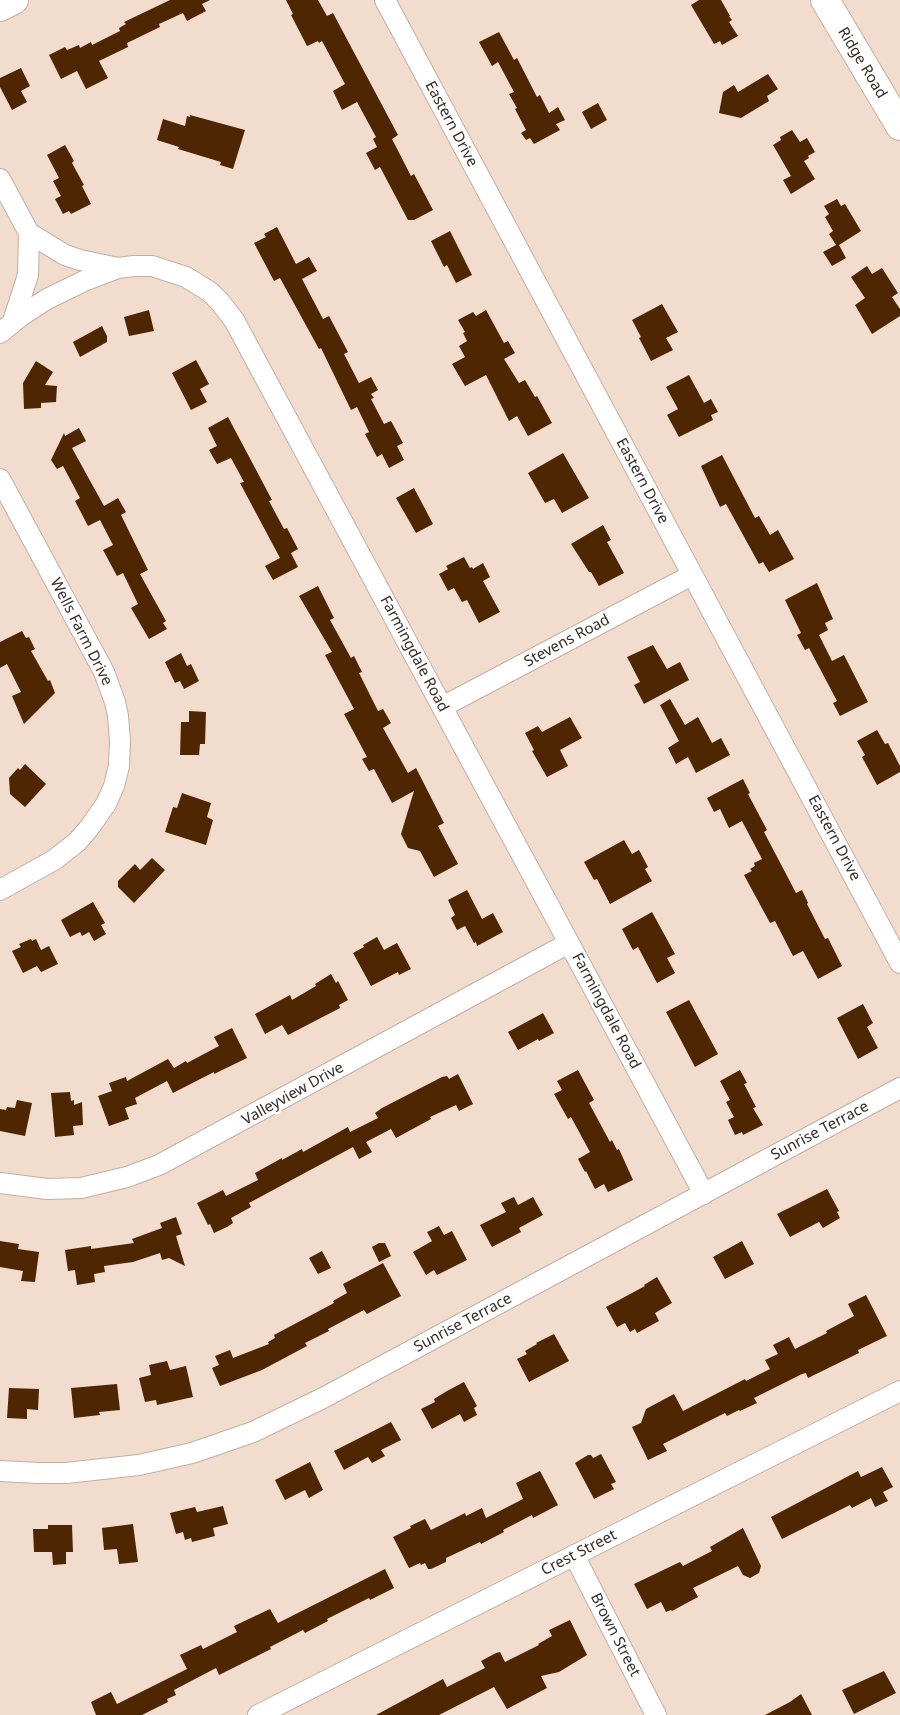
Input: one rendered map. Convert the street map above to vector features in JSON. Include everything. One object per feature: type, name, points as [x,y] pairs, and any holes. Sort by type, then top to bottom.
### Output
[{"type":"street","points":[[0,7],[14,0]]},
{"type":"street","name":"Eastern Drive","points":[[385,0],[900,963]]},
{"type":"street","name":"Ridge Road","points":[[825,0],[900,126]]},
{"type":"street","points":[[0,179],[29,233],[28,275],[6,327]]},
{"type":"street","name":"Farmingdale Road","points":[[29,233],[69,256],[118,268],[152,266],[180,274],[210,292],[230,314],[250,347],[704,1194]]},
{"type":"street","points":[[6,327],[28,310],[59,293],[118,268]]},
{"type":"street","name":"Wells Farm Drive","points":[[0,479],[104,672],[117,710],[120,741],[119,766],[114,786],[106,804],[90,828],[77,842],[54,860],[0,890]]},
{"type":"street","name":"Stevens Road","points":[[442,707],[692,575]]},
{"type":"street","name":"Valleyview Drive","points":[[0,1183],[35,1188],[75,1188],[106,1183],[146,1170],[182,1154],[569,943]]},
{"type":"street","name":"Sunrise Terrace","points":[[0,1471],[61,1473],[130,1466],[192,1453],[238,1438],[316,1402],[900,1088]]},
{"type":"street","name":"Crest Street","points":[[258,1715],[900,1391]]},
{"type":"street","name":"Brown Street","points":[[574,1556],[656,1715]]},
{"type":"building","points":[[170,0],[210,0],[202,4],[206,11],[187,21],[183,13],[159,24],[160,27],[127,43],[128,47],[99,61],[108,78],[86,89],[77,71],[61,79],[49,55],[65,47],[67,50],[79,45],[80,48],[91,42],[92,45],[120,31],[119,28],[126,24],[124,22]]},
{"type":"building","points":[[286,0],[318,0],[327,16],[333,13],[398,135],[392,139],[411,176],[414,174],[433,210],[414,220],[408,220],[380,167],[375,170],[366,153],[377,147],[373,139],[376,137],[357,102],[342,110],[333,91],[345,84],[322,41],[307,46],[291,15],[293,14]]},
{"type":"building","points":[[699,0],[721,0],[732,20],[729,22],[738,36],[722,45],[720,41],[714,44],[691,5]]},
{"type":"building","points":[[499,32],[514,60],[517,58],[537,97],[540,95],[549,113],[558,107],[565,120],[556,124],[560,130],[534,144],[530,138],[526,140],[521,133],[526,130],[509,94],[514,92],[498,62],[492,66],[479,42]]},
{"type":"building","points":[[21,68],[30,86],[21,91],[27,102],[12,110],[0,87],[0,78]]},
{"type":"building","points":[[768,74],[778,89],[767,96],[769,101],[741,118],[719,113],[723,92],[734,85],[738,92]]},
{"type":"building","points":[[598,103],[607,120],[591,129],[582,112]]},
{"type":"building","points":[[190,115],[245,130],[233,169],[220,165],[221,162],[178,149],[179,147],[157,140],[163,119],[185,126],[187,116],[190,117]]},
{"type":"building","points":[[792,130],[800,142],[807,138],[815,152],[804,161],[815,179],[791,194],[783,180],[791,176],[773,145],[781,140],[780,137]]},
{"type":"building","points":[[65,145],[74,161],[72,163],[84,185],[82,186],[91,204],[71,214],[69,211],[63,214],[55,199],[61,196],[53,181],[59,178],[47,155]]},
{"type":"building","points":[[837,199],[841,206],[845,204],[861,231],[839,245],[846,258],[832,266],[823,252],[836,245],[829,234],[833,231],[825,217],[829,214],[824,206]]},
{"type":"building","points":[[277,227],[296,264],[309,257],[317,271],[302,279],[323,319],[329,316],[348,352],[344,354],[359,383],[371,377],[378,390],[371,394],[374,398],[371,399],[384,424],[391,421],[403,443],[397,446],[404,460],[389,468],[382,454],[377,457],[365,434],[369,432],[357,407],[351,410],[321,348],[319,349],[280,278],[274,281],[254,243],[266,237],[264,234]]},
{"type":"building","points":[[450,231],[472,275],[456,283],[447,265],[444,267],[431,241]]},
{"type":"building","points":[[867,266],[872,274],[882,268],[898,293],[892,297],[900,309],[900,316],[872,334],[855,305],[865,298],[851,277]]},
{"type":"building","points":[[662,304],[678,332],[666,338],[673,350],[651,361],[632,320]]},
{"type":"building","points":[[149,310],[154,331],[129,336],[124,317]]},
{"type":"building","points":[[486,310],[504,343],[508,341],[515,353],[504,359],[519,383],[525,380],[535,397],[537,396],[552,423],[528,436],[517,416],[509,421],[486,375],[465,386],[452,364],[465,357],[459,346],[467,341],[463,333],[465,332],[458,320],[473,312],[476,316]]},
{"type":"building","points":[[102,326],[107,336],[107,342],[80,357],[73,342]]},
{"type":"building","points":[[196,360],[209,384],[200,389],[207,402],[191,410],[172,373]]},
{"type":"building","points":[[36,361],[53,372],[45,385],[57,386],[56,402],[41,403],[41,408],[24,409],[23,383]]},
{"type":"building","points":[[689,375],[704,403],[711,399],[718,412],[711,415],[713,420],[679,437],[667,415],[678,409],[666,387]]},
{"type":"building","points":[[228,417],[272,500],[269,501],[284,529],[287,528],[298,549],[291,553],[298,567],[273,580],[265,566],[280,558],[240,483],[244,482],[231,458],[217,464],[209,450],[217,446],[208,428]]},
{"type":"building","points":[[79,428],[86,441],[72,448],[104,506],[118,498],[126,512],[121,515],[148,570],[140,574],[166,621],[163,623],[167,629],[149,639],[131,608],[138,604],[123,573],[117,576],[103,550],[113,545],[100,520],[88,526],[75,501],[80,498],[63,466],[57,469],[51,460],[64,433],[65,436]]},
{"type":"building","points":[[563,453],[589,498],[562,513],[554,499],[545,503],[528,473]]},
{"type":"building","points":[[722,455],[755,518],[759,516],[770,535],[778,530],[794,559],[769,572],[763,562],[759,564],[726,504],[720,507],[701,466]]},
{"type":"building","points":[[414,488],[433,524],[416,533],[396,498]]},
{"type":"building","points":[[603,525],[611,540],[607,542],[624,573],[599,586],[571,544]]},
{"type":"building","points":[[464,557],[470,568],[472,567],[473,569],[483,563],[490,577],[483,581],[500,612],[479,623],[467,600],[462,602],[454,588],[448,591],[439,574],[448,569],[446,566]]},
{"type":"building","points":[[817,583],[833,619],[825,623],[828,630],[819,635],[832,661],[844,655],[868,702],[840,716],[833,703],[837,701],[809,648],[805,650],[797,635],[801,633],[785,600]]},
{"type":"building","points":[[318,586],[334,618],[330,620],[351,658],[354,656],[362,672],[359,673],[378,711],[383,709],[391,723],[383,728],[408,773],[416,768],[444,823],[438,826],[458,864],[434,877],[420,851],[408,848],[401,834],[414,791],[392,803],[374,769],[369,771],[362,759],[367,757],[344,714],[354,709],[325,655],[332,652],[299,596]]},
{"type":"building","points":[[22,631],[26,638],[29,637],[35,649],[31,651],[48,681],[50,680],[55,693],[24,724],[12,696],[21,692],[7,664],[0,668],[0,642]]},
{"type":"building","points":[[653,645],[667,669],[680,662],[689,680],[644,704],[634,685],[640,682],[627,657]]},
{"type":"building","points":[[181,653],[187,666],[191,664],[199,681],[184,689],[180,681],[175,683],[165,662]]},
{"type":"building","points":[[670,699],[685,725],[698,717],[712,743],[721,738],[730,755],[696,773],[688,757],[676,764],[668,748],[679,741],[660,705]]},
{"type":"building","points":[[189,711],[206,712],[205,744],[200,744],[199,755],[180,755],[181,722],[189,722]]},
{"type":"building","points":[[570,717],[582,738],[560,750],[568,766],[547,777],[532,751],[534,750],[525,733],[538,726],[542,732]]},
{"type":"building","points":[[877,730],[885,744],[888,743],[900,766],[900,772],[877,785],[862,757],[865,755],[857,741]]},
{"type":"building","points":[[25,764],[46,784],[25,807],[10,794],[9,778],[18,768],[20,770]]},
{"type":"building","points":[[743,779],[750,793],[748,794],[767,830],[764,832],[796,893],[802,890],[825,939],[828,938],[842,966],[818,979],[803,951],[793,956],[775,921],[770,923],[744,875],[752,871],[750,869],[755,866],[754,863],[762,859],[742,821],[729,828],[720,809],[714,812],[707,798]]},
{"type":"building","points":[[182,793],[211,803],[207,817],[213,820],[206,845],[165,832],[173,807],[177,808]]},
{"type":"building","points":[[624,840],[632,854],[639,850],[648,867],[645,869],[652,881],[610,904],[597,879],[594,880],[584,862]]},
{"type":"building","points":[[152,858],[165,870],[134,903],[118,887],[118,881],[135,864],[140,870]]},
{"type":"building","points":[[467,890],[482,919],[493,913],[503,932],[477,946],[465,926],[457,930],[451,918],[455,915],[448,900]]},
{"type":"building","points":[[93,902],[105,923],[101,925],[106,934],[94,941],[89,932],[82,936],[80,932],[70,937],[61,920]]},
{"type":"building","points":[[652,912],[675,954],[667,958],[675,973],[657,983],[638,947],[633,950],[622,929]]},
{"type":"building","points":[[377,937],[384,950],[397,943],[411,969],[399,975],[398,972],[371,986],[353,953]]},
{"type":"building","points":[[31,939],[32,941],[36,939],[41,950],[49,946],[58,964],[41,972],[37,966],[23,973],[12,951],[21,947],[19,944]]},
{"type":"building","points":[[331,974],[336,983],[338,981],[348,1000],[339,1005],[340,1008],[288,1035],[282,1025],[265,1034],[255,1014],[290,995],[292,1000],[316,986],[315,984]]},
{"type":"building","points":[[689,1000],[718,1054],[695,1067],[666,1012]]},
{"type":"building","points":[[863,1004],[873,1023],[867,1027],[878,1048],[858,1059],[837,1018]]},
{"type":"building","points":[[543,1013],[554,1033],[518,1050],[508,1032]]},
{"type":"building","points":[[232,1028],[247,1058],[173,1093],[167,1081],[135,1098],[137,1104],[125,1108],[129,1119],[109,1126],[98,1096],[112,1091],[109,1083],[126,1077],[127,1081],[168,1059],[174,1068],[186,1061],[187,1063],[219,1046],[214,1037]]},
{"type":"building","points":[[578,1070],[594,1100],[589,1103],[610,1142],[612,1140],[617,1150],[619,1149],[633,1180],[608,1192],[604,1184],[595,1189],[585,1172],[578,1159],[590,1152],[571,1117],[568,1119],[554,1094],[562,1090],[557,1081]]},
{"type":"building","points":[[740,1070],[747,1083],[744,1084],[756,1107],[753,1108],[763,1125],[743,1135],[742,1132],[735,1135],[728,1120],[734,1117],[726,1102],[730,1100],[720,1081]]},
{"type":"building","points":[[458,1074],[473,1104],[459,1111],[456,1105],[430,1117],[431,1119],[396,1138],[391,1129],[366,1142],[372,1152],[359,1159],[353,1147],[249,1203],[251,1207],[231,1218],[233,1223],[227,1227],[214,1233],[210,1224],[208,1225],[197,1203],[223,1190],[226,1196],[258,1180],[255,1173],[282,1158],[282,1160],[302,1149],[303,1152],[348,1127],[350,1132],[378,1118],[375,1113],[382,1108],[442,1077],[447,1076],[449,1079]]},
{"type":"building","points":[[70,1092],[71,1101],[74,1100],[74,1105],[82,1102],[83,1125],[73,1126],[74,1135],[55,1137],[51,1093]]},
{"type":"building","points":[[17,1100],[32,1103],[25,1136],[0,1131],[0,1109],[6,1110],[7,1107],[15,1108]]},
{"type":"building","points":[[827,1189],[839,1211],[837,1212],[840,1218],[823,1228],[819,1222],[790,1237],[777,1214]]},
{"type":"building","points":[[514,1197],[518,1205],[533,1197],[543,1215],[519,1228],[521,1232],[492,1247],[480,1225],[506,1212],[501,1203]]},
{"type":"building","points":[[176,1217],[182,1234],[176,1236],[185,1266],[169,1258],[162,1260],[160,1253],[133,1262],[104,1266],[105,1272],[94,1274],[95,1282],[77,1285],[75,1270],[68,1271],[65,1250],[91,1246],[91,1249],[134,1243],[132,1239],[162,1228],[160,1223]]},
{"type":"building","points":[[439,1226],[444,1235],[452,1231],[467,1260],[437,1275],[434,1270],[426,1275],[413,1252],[432,1241],[427,1232]]},
{"type":"building","points":[[0,1241],[19,1244],[18,1249],[39,1252],[35,1282],[21,1281],[23,1271],[0,1267]]},
{"type":"building","points":[[742,1241],[754,1264],[725,1279],[713,1257]]},
{"type":"building","points":[[379,1243],[385,1243],[391,1256],[379,1262],[372,1247]]},
{"type":"building","points":[[322,1251],[331,1268],[318,1274],[309,1258]]},
{"type":"building","points":[[383,1263],[401,1296],[367,1314],[364,1310],[328,1329],[329,1331],[305,1343],[307,1346],[262,1370],[220,1386],[212,1368],[219,1365],[215,1356],[230,1350],[233,1358],[269,1344],[268,1342],[275,1338],[274,1335],[334,1303],[333,1301],[347,1293],[343,1284]]},
{"type":"building","points":[[657,1277],[672,1303],[655,1313],[659,1321],[637,1333],[635,1329],[630,1332],[625,1323],[617,1327],[606,1307],[645,1286]]},
{"type":"building","points":[[866,1295],[887,1336],[858,1350],[859,1353],[808,1378],[806,1373],[802,1374],[754,1398],[757,1403],[727,1416],[725,1413],[663,1444],[667,1451],[648,1460],[632,1427],[641,1423],[646,1409],[674,1394],[683,1411],[745,1379],[746,1381],[770,1369],[765,1360],[778,1354],[773,1345],[789,1337],[795,1349],[827,1333],[826,1331],[854,1316],[848,1304]]},
{"type":"building","points":[[554,1334],[569,1361],[529,1382],[517,1359],[527,1354],[525,1351],[536,1343]]},
{"type":"building","points":[[167,1361],[170,1370],[186,1366],[193,1397],[157,1405],[156,1400],[145,1402],[139,1378],[151,1375],[149,1365]]},
{"type":"building","points":[[464,1382],[477,1406],[474,1408],[477,1415],[464,1422],[460,1414],[432,1429],[421,1409],[435,1402],[434,1399]]},
{"type":"building","points":[[117,1384],[120,1410],[99,1412],[100,1415],[74,1418],[71,1388]]},
{"type":"building","points":[[9,1388],[39,1389],[38,1410],[27,1409],[27,1419],[7,1418]]},
{"type":"building","points":[[391,1422],[401,1440],[381,1450],[385,1456],[372,1463],[368,1457],[344,1470],[334,1451]]},
{"type":"building","points":[[601,1454],[616,1482],[611,1484],[614,1489],[594,1499],[575,1463],[588,1455],[591,1455],[593,1458]]},
{"type":"building","points":[[310,1462],[323,1490],[309,1498],[305,1490],[285,1500],[275,1480]]},
{"type":"building","points":[[882,1467],[893,1487],[883,1492],[888,1501],[875,1507],[871,1498],[852,1508],[850,1505],[782,1539],[771,1517],[858,1471],[861,1477]]},
{"type":"building","points":[[540,1471],[558,1505],[533,1518],[532,1515],[481,1544],[480,1542],[446,1558],[446,1562],[431,1569],[428,1569],[425,1563],[409,1568],[393,1537],[425,1519],[431,1530],[465,1513],[466,1516],[482,1508],[486,1518],[523,1499],[516,1483]]},
{"type":"building","points":[[223,1506],[228,1524],[213,1528],[215,1536],[192,1542],[191,1538],[185,1540],[183,1532],[176,1534],[170,1513],[195,1507],[197,1512]]},
{"type":"building","points":[[133,1524],[138,1562],[119,1564],[117,1549],[104,1550],[102,1528]]},
{"type":"building","points":[[48,1525],[72,1525],[73,1552],[66,1552],[66,1564],[53,1565],[52,1552],[34,1552],[33,1529],[48,1529]]},
{"type":"building","points":[[743,1528],[761,1566],[759,1573],[750,1578],[743,1575],[738,1566],[693,1588],[698,1597],[672,1611],[666,1612],[661,1602],[647,1609],[634,1584],[680,1562],[683,1566],[712,1551],[710,1547]]},
{"type":"building","points":[[385,1569],[394,1588],[327,1619],[328,1621],[305,1633],[303,1630],[270,1647],[271,1649],[219,1675],[216,1668],[174,1690],[176,1695],[167,1699],[168,1702],[142,1715],[96,1715],[91,1702],[111,1692],[117,1704],[187,1669],[180,1655],[201,1645],[203,1649],[237,1632],[234,1626],[270,1609],[278,1623]]},
{"type":"building","points":[[570,1620],[587,1655],[559,1672],[541,1676],[547,1688],[507,1709],[494,1687],[439,1715],[376,1715],[443,1679],[447,1687],[485,1668],[481,1661],[496,1653],[500,1652],[505,1662],[539,1645],[552,1636],[549,1630]]},
{"type":"building","points":[[884,1671],[896,1693],[854,1714],[842,1690]]},
{"type":"building","points":[[801,1694],[812,1715],[765,1715],[790,1702]]}]
